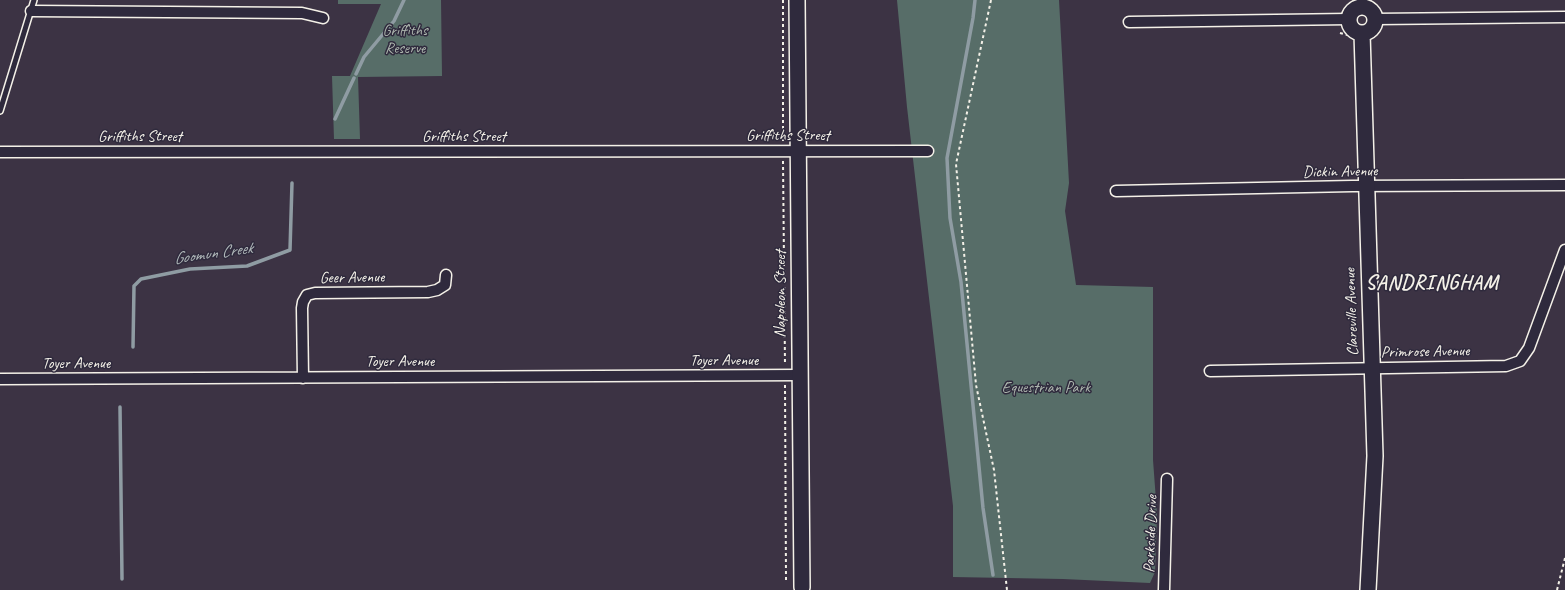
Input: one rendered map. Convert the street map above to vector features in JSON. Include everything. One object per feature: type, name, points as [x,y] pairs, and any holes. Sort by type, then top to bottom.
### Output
[{"type":"street","name":"Napoleon Street","points":[[797,0],[791,151],[792,375],[797,587]]},
{"type":"street","points":[[1362,3],[1372,12],[1375,19],[1373,27],[1362,33],[1351,27],[1349,19],[1352,12],[1362,3]]},
{"type":"street","points":[[31,11],[302,13],[323,18]]},
{"type":"street","points":[[1375,19],[1565,17]]},
{"type":"street","points":[[1129,22],[1349,19]]},
{"type":"street","name":"Clareville Avenue","points":[[1362,33],[1374,456],[1368,590]]},
{"type":"street","name":"Griffiths Street","points":[[0,152],[928,151]]},
{"type":"street","name":"Dickin Avenue","points":[[1116,191],[1366,186],[1565,185]]},
{"type":"street","name":"Primrose Avenue","points":[[1210,371],[1506,366],[1520,361],[1529,348],[1565,250]]},
{"type":"street","name":"Geer Avenue","points":[[303,378],[302,308],[303,302],[307,295],[315,293],[428,292],[437,290],[445,285],[446,275]]},
{"type":"street","name":"Toyer Avenue","points":[[0,379],[792,375]]},
{"type":"street","name":"Parkside Drive","points":[[1164,590],[1167,479]]},
{"type":"lane","points":[[0,111],[34,0]]},
{"type":"path","name":"Napoleon Street","points":[[783,0],[791,151],[792,375],[797,587]]},
{"type":"path","points":[[991,0],[956,164],[976,385],[994,470],[1007,590]]},
{"type":"path","points":[[1340,33],[1347,35]]},
{"type":"path","points":[[1557,590],[1565,558]]},
{"type":"green space","name":"Griffiths Reserve","points":[[338,0],[441,0],[442,76],[358,77],[360,139],[334,139],[332,76],[350,76],[381,4],[338,4]]},
{"type":"green space","name":"Equestrian Park","points":[[897,0],[1059,0],[1069,183],[1065,211],[1076,285],[1153,287],[1153,460],[1157,514],[1155,572],[1150,583],[1063,579],[953,577],[953,506],[907,107]]},
{"type":"waterway","name":"Goomun Creek","points":[[356,74],[364,57],[394,21],[404,0]]},
{"type":"waterway","points":[[975,0],[947,158],[950,218],[961,282],[983,508],[993,575]]},
{"type":"waterway","name":"Goomun Creek","points":[[335,119],[354,78]]},
{"type":"waterway","name":"Goomun Creek","points":[[133,347],[134,286],[141,279],[190,269],[247,266],[290,250],[292,183]]},
{"type":"waterway","name":"Goomun Creek","points":[[120,407],[122,579]]},
{"type":"district","name":"SANDRINGHAM","points":[[1432,284]]}]
